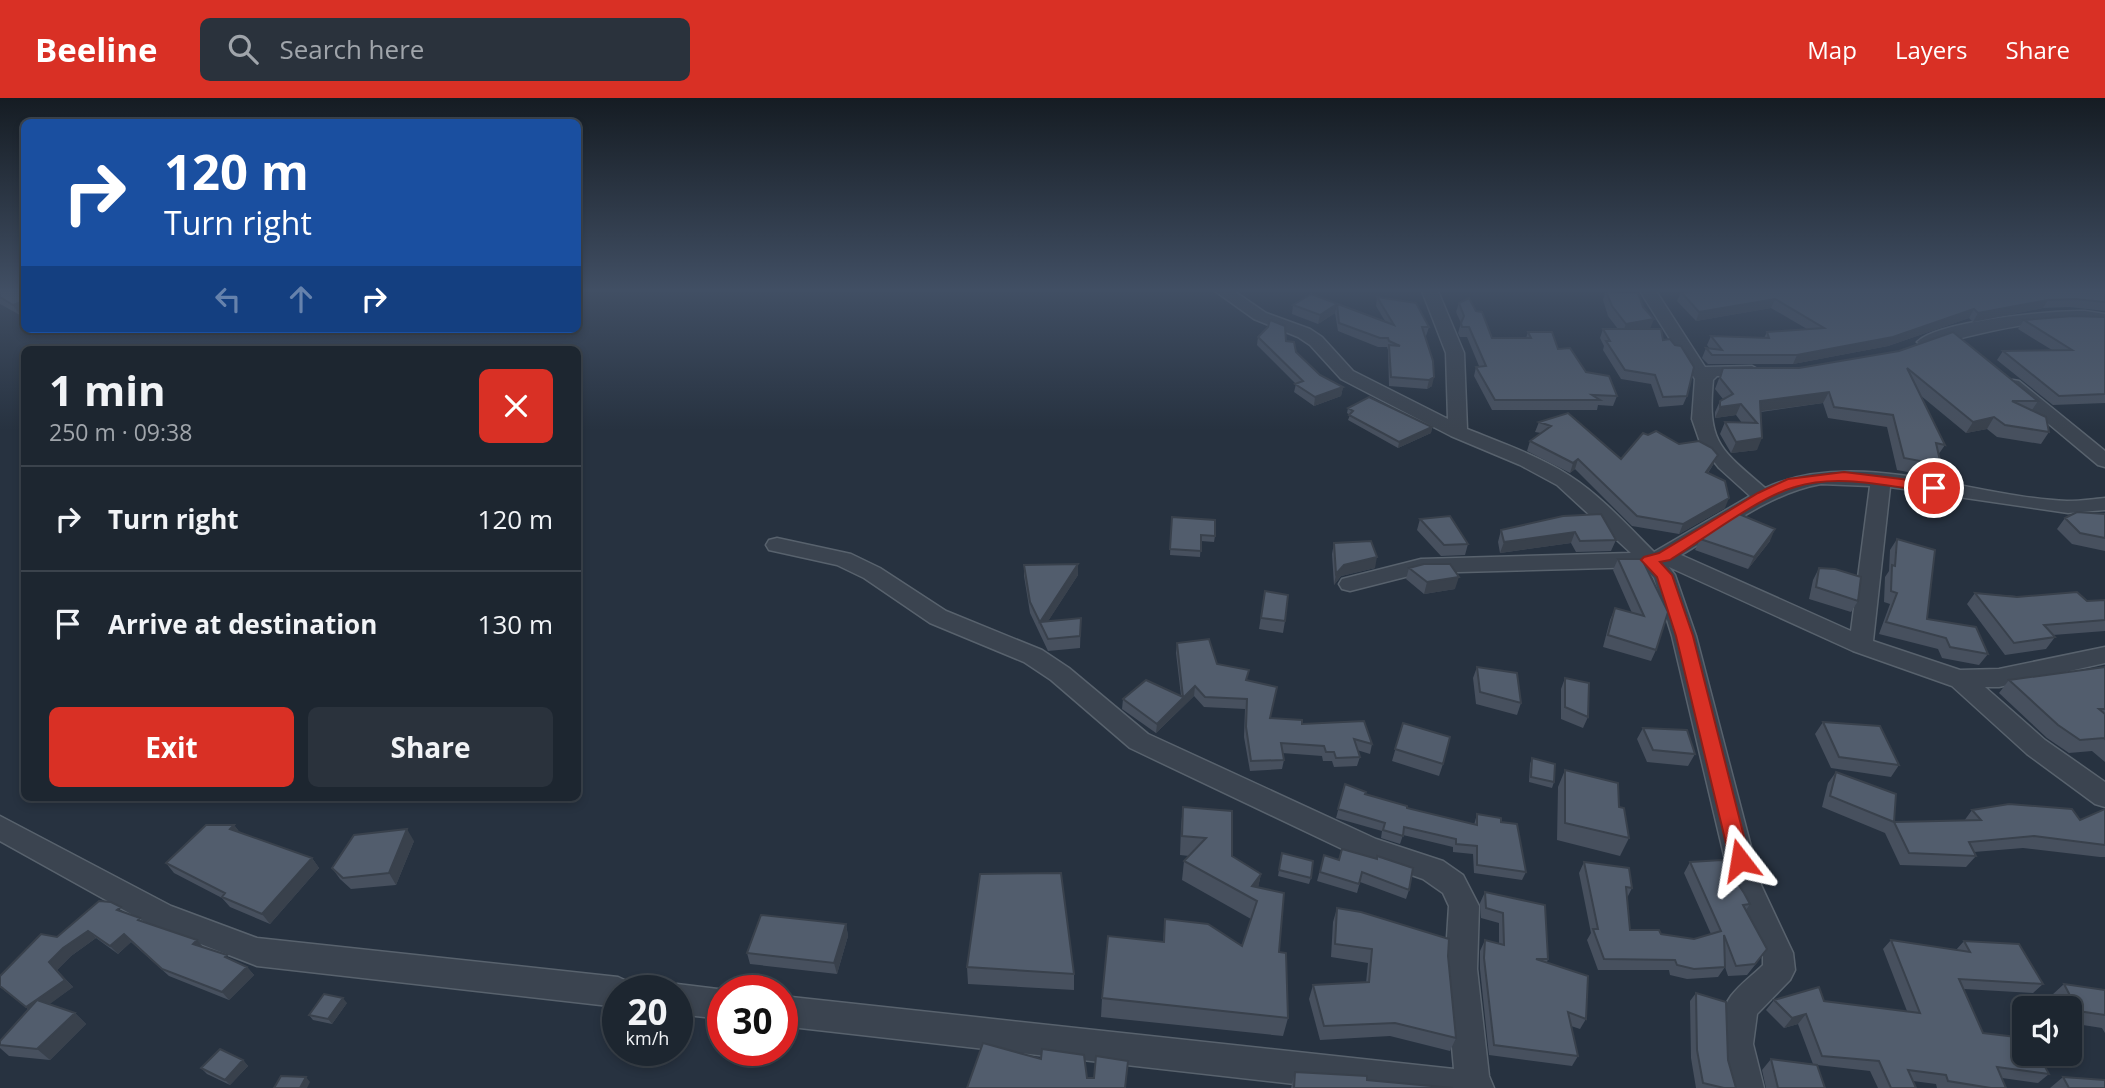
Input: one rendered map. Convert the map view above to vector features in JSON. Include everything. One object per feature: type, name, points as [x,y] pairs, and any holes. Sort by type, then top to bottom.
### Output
[{"type":"street","points":[[1310,337],[1347,375],[1458,432],[1527,461],[1564,481],[1657,558],[1861,645],[1960,679],[1999,678],[2105,655]]},
{"type":"street","points":[[1449,337],[1455,353],[1458,432]]},
{"type":"street","points":[[1677,337],[1704,379],[1701,422],[1705,435],[1725,463],[1763,496]]},
{"type":"street","points":[[1904,350],[1940,337]]},
{"type":"street","points":[[1953,337],[1970,350]]},
{"type":"street","points":[[1704,379],[1712,371],[1766,371]]},
{"type":"street","points":[[2003,376],[2105,461]]},
{"type":"street","points":[[1350,584],[1422,566],[1657,558],[1763,496],[1793,482],[1821,478],[1881,480],[2068,507],[2105,504]]},
{"type":"street","points":[[1861,645],[1881,480]]},
{"type":"street","points":[[777,545],[843,559],[872,573],[938,617],[1033,656],[1060,674],[1139,741],[1367,848],[1433,870],[1453,884],[1464,905],[1461,969],[1465,1087],[798,1012]]},
{"type":"street","points":[[1657,558],[1684,636],[1746,885],[1778,953],[1779,970],[1742,1007],[1737,1044],[1747,1088]]},
{"type":"street","points":[[1960,679],[2036,747],[2105,796]]},
{"type":"street","points":[[0,828],[160,915],[257,952],[602,990]]},
{"type":"building","points":[[1258,337],[1286,337],[1286,341],[1294,342],[1296,352],[1320,375],[1343,387],[1315,397],[1295,384],[1303,381]]},
{"type":"building","points":[[1378,337],[1425,337],[1433,361],[1434,377],[1429,380],[1391,377],[1389,345],[1400,346],[1388,338]]},
{"type":"building","points":[[1473,337],[1554,337],[1558,349],[1570,348],[1586,372],[1609,376],[1617,396],[1592,395],[1600,400],[1495,400],[1476,367],[1486,366]]},
{"type":"building","points":[[1608,337],[1662,337],[1663,340],[1670,339],[1675,345],[1681,346],[1694,367],[1687,396],[1663,397],[1655,375],[1625,370],[1606,341],[1610,341]]},
{"type":"building","points":[[1712,337],[1892,337],[1797,355],[1712,355],[1706,348],[1722,350]]},
{"type":"building","points":[[1938,337],[1959,337],[2038,401],[2012,401],[2046,417],[2049,432],[2005,425],[1994,417],[1973,422],[1907,368],[1945,445],[1936,443],[1941,465],[1904,458],[1893,415],[1834,407],[1829,392],[1760,401],[1762,438],[1736,442],[1725,422],[1757,423],[1741,404],[1720,407],[1720,401],[1733,394],[1720,378],[1723,368],[1799,368],[1899,351]]},
{"type":"building","points":[[2052,337],[2105,337],[2105,394],[2059,396],[2003,351],[2072,350]]},
{"type":"building","points":[[1369,397],[1432,427],[1399,442],[1349,415],[1353,411],[1348,408]]},
{"type":"building","points":[[1568,413],[1621,459],[1643,433],[1648,435],[1656,431],[1679,444],[1699,441],[1718,455],[1706,472],[1725,481],[1729,498],[1683,524],[1637,516],[1578,459],[1573,463],[1530,441],[1551,426],[1539,422]]},
{"type":"building","points":[[2077,512],[2105,514],[2105,538],[2080,533],[2065,518]]},
{"type":"building","points":[[1601,514],[1616,540],[1580,541],[1575,532],[1504,542],[1501,530],[1563,516]]},
{"type":"building","points":[[1739,514],[1775,529],[1754,557],[1700,539]]},
{"type":"building","points":[[1450,516],[1468,544],[1444,545],[1420,519]]},
{"type":"building","points":[[1172,517],[1215,520],[1215,536],[1201,535],[1201,551],[1170,549]]},
{"type":"building","points":[[1897,539],[1935,550],[1927,619],[1976,627],[1988,654],[1950,647],[1946,638],[1886,622],[1897,593],[1891,591]]},
{"type":"building","points":[[1371,541],[1377,557],[1344,565],[1336,574],[1334,543]]},
{"type":"building","points":[[1618,559],[1642,559],[1668,612],[1656,650],[1608,635],[1615,608],[1644,616]]},
{"type":"building","points":[[1078,564],[1040,622],[1081,618],[1080,636],[1048,639],[1030,602],[1024,565]]},
{"type":"building","points":[[1424,564],[1450,564],[1459,577],[1427,582],[1409,568]]},
{"type":"building","points":[[1819,568],[1835,569],[1861,577],[1858,601],[1816,587]]},
{"type":"building","points":[[1265,591],[1288,595],[1285,621],[1261,618]]},
{"type":"building","points":[[2077,592],[2087,601],[2105,600],[2105,620],[2044,625],[2055,637],[2014,643],[1975,593],[2017,597]]},
{"type":"building","points":[[1209,639],[1217,664],[1249,670],[1246,680],[1277,687],[1270,718],[1302,720],[1302,724],[1364,721],[1372,744],[1354,739],[1360,757],[1336,758],[1334,752],[1326,752],[1324,746],[1281,743],[1284,760],[1251,761],[1246,727],[1247,699],[1205,697],[1195,686],[1157,724],[1123,699],[1146,680],[1183,697],[1177,643]]},
{"type":"building","points":[[1477,667],[1517,673],[1521,703],[1480,692]]},
{"type":"building","points":[[2105,667],[2105,709],[2099,709],[2105,714],[2105,739],[2080,740],[2058,725],[2009,680]]},
{"type":"building","points":[[1565,678],[1589,683],[1588,717],[1565,707]]},
{"type":"building","points":[[1823,722],[1880,726],[1899,765],[1839,757]]},
{"type":"building","points":[[1403,723],[1450,737],[1443,764],[1395,749]]},
{"type":"building","points":[[1643,728],[1687,730],[1695,754],[1653,750]]},
{"type":"building","points":[[1532,758],[1555,764],[1554,782],[1531,777]]},
{"type":"building","points":[[1565,770],[1618,783],[1619,807],[1624,808],[1629,838],[1565,823]]},
{"type":"building","points":[[1836,772],[1896,794],[1894,822],[1830,796]]},
{"type":"building","points":[[1345,784],[1366,792],[1365,794],[1407,808],[1477,825],[1477,814],[1517,824],[1526,872],[1477,865],[1477,846],[1456,844],[1456,839],[1404,827],[1403,836],[1383,830],[1385,823],[1338,809]]},
{"type":"building","points":[[2009,804],[2072,809],[2080,820],[2105,809],[2105,845],[2034,836],[1969,842],[1976,856],[1909,853],[1894,822],[1981,820],[1972,810]]},
{"type":"building","points":[[1183,807],[1232,811],[1232,856],[1261,874],[1252,886],[1284,893],[1279,952],[1286,953],[1288,1018],[1102,998],[1108,936],[1164,942],[1165,919],[1208,924],[1242,946],[1257,901],[1184,861],[1206,838],[1182,836]]},
{"type":"building","points":[[206,825],[234,825],[230,829],[312,858],[262,914],[222,897],[225,893],[166,863]]},
{"type":"building","points":[[407,829],[389,873],[343,878],[332,868],[354,835]]},
{"type":"building","points":[[1342,849],[1377,859],[1377,856],[1413,868],[1409,890],[1362,872],[1359,884],[1320,872],[1324,855],[1339,860]]},
{"type":"building","points":[[1282,853],[1313,861],[1311,878],[1279,870]]},
{"type":"building","points":[[1722,860],[1750,904],[1743,905],[1767,949],[1755,964],[1736,966],[1724,935],[1725,967],[1694,969],[1677,965],[1675,960],[1604,959],[1593,929],[1598,929],[1584,862],[1629,868],[1632,888],[1626,887],[1630,930],[1659,930],[1661,934],[1694,939],[1721,931],[1690,862]]},
{"type":"building","points":[[1061,873],[1074,974],[967,967],[980,874]]},
{"type":"building","points":[[1485,892],[1545,905],[1548,959],[1536,959],[1588,976],[1586,1019],[1568,1012],[1578,1056],[1494,1045],[1484,958],[1485,940],[1504,945],[1503,913],[1486,908]]},
{"type":"building","points":[[99,901],[111,902],[121,907],[117,910],[140,918],[138,920],[197,940],[193,944],[227,955],[225,957],[247,967],[222,992],[162,969],[124,934],[110,946],[88,931],[63,948],[49,962],[65,980],[26,1007],[0,986],[0,976],[41,934],[57,937]]},
{"type":"building","points":[[1337,908],[1361,912],[1449,939],[1448,956],[1456,1038],[1395,1023],[1324,1026],[1313,985],[1369,982],[1372,949],[1335,944]]},
{"type":"building","points":[[761,915],[846,924],[834,963],[747,953]]},
{"type":"building","points":[[1891,940],[1970,952],[1964,941],[2019,944],[2043,984],[1959,979],[1983,1033],[2012,1036],[2012,1066],[2045,1066],[2049,1074],[1997,1067],[2006,1088],[1991,1088],[1948,1081],[1946,1075],[1908,1070],[1916,1088],[1891,1088],[1879,1061],[1822,1056],[1806,1014],[1792,1018],[1774,1000],[1819,987],[1824,1001],[1920,1013]]},
{"type":"building","points":[[2064,984],[2105,990],[2105,1015],[2082,1012],[2082,996],[2070,996]]},
{"type":"building","points":[[1696,993],[1726,1002],[1728,1060],[1736,1088],[1703,1083],[1697,1050]]},
{"type":"building","points":[[324,994],[343,998],[328,1019],[309,1015]]},
{"type":"building","points":[[37,1000],[75,1013],[37,1049],[0,1045],[0,1041]]},
{"type":"building","points":[[983,1043],[1041,1059],[1042,1049],[1084,1055],[1087,1078],[1094,1078],[1096,1056],[1128,1061],[1125,1088],[967,1088]]},
{"type":"building","points":[[220,1049],[243,1060],[225,1080],[201,1068]]},
{"type":"building","points":[[1771,1059],[1817,1065],[1825,1088],[1778,1088]]},
{"type":"building","points":[[1295,1072],[1367,1076],[1367,1080],[1453,1088],[1294,1088]]},
{"type":"building","points":[[281,1076],[306,1077],[300,1088],[274,1088]]},
{"type":"building","points":[[2063,1077],[2105,1080],[2105,1088],[2069,1088]]},
{"type":"route","points":[[1740,860],[1684,636],[1664,575],[1649,560],[1664,556],[1725,522],[1763,496],[1793,482],[1844,477],[1934,488]]}]
